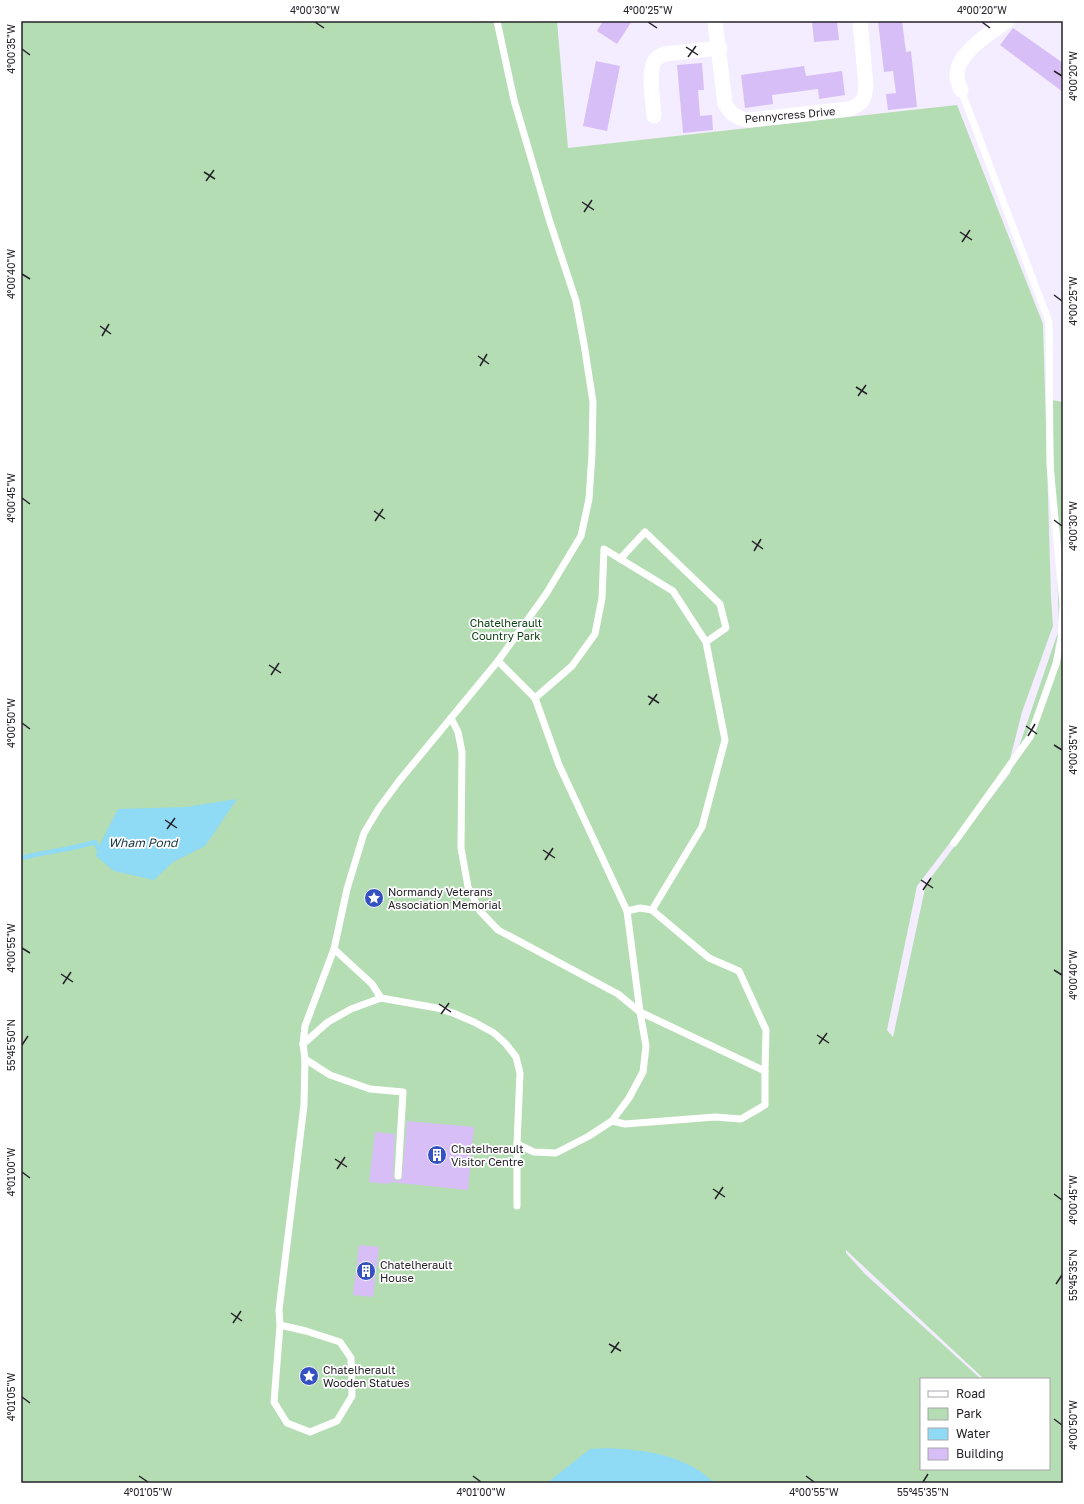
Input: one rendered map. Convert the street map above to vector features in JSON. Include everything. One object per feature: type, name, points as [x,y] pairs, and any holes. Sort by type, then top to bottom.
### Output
[{"type":"street","name":"Pennycress Drive","points":[[715,21],[720,48],[725,104],[730,113],[740,120],[849,109],[859,105],[865,96],[866,86],[860,21]]},
{"type":"street","points":[[961,90],[957,76],[960,63],[967,52],[1007,21]]},
{"type":"street","points":[[654,116],[651,70],[658,56],[664,54],[720,48]]},
{"type":"lane","points":[[280,1325],[306,1331],[340,1342],[351,1358],[352,1396],[337,1421],[310,1432],[287,1423],[274,1402],[280,1325],[280,1302],[304,1104],[305,1059],[303,1044],[305,1026],[334,949],[347,889],[364,833],[379,808],[399,781],[498,661],[546,594],[581,536],[589,499],[593,402],[576,301],[547,212],[514,100],[497,21]]},
{"type":"lane","points":[[954,843],[1030,737],[1056,664],[1061,638],[1063,605],[1050,466],[1049,322],[961,90]]},
{"type":"lane","points":[[620,559],[645,532],[720,604],[726,628],[706,642]]},
{"type":"lane","points":[[535,698],[572,666],[596,634],[602,598],[604,549],[673,592],[706,642],[725,740],[702,827],[652,910]]},
{"type":"lane","points":[[498,661],[535,698],[559,765],[627,911],[640,1012],[646,1046],[643,1072],[629,1098],[612,1121],[589,1136],[556,1153],[534,1152],[517,1144]]},
{"type":"lane","points":[[451,718],[458,732],[462,752],[461,848],[468,887],[480,911],[498,930],[618,994],[640,1012],[765,1071]]},
{"type":"lane","points":[[612,1121],[625,1124],[715,1117],[741,1118],[765,1105],[766,1030],[739,971],[709,958],[652,910],[640,908],[627,911]]},
{"type":"lane","points":[[334,949],[372,984],[381,998]]},
{"type":"lane","points":[[303,1044],[328,1022],[351,1009],[381,998],[437,1008],[474,1022],[494,1033],[506,1044],[516,1057],[520,1074],[517,1144],[517,1206]]},
{"type":"lane","points":[[305,1059],[330,1075],[370,1089],[403,1092],[398,1176]]},
{"type":"green space","name":"Chatelherault Country Park","points":[[21,21],[557,21],[568,148],[957,105],[1043,324],[1053,626],[1022,712],[1008,767],[917,886],[887,1030],[893,1037],[926,884],[1010,773],[1059,629],[1052,400],[1063,402],[1063,1483],[21,1483]],"holes":[[[846,1250],[983,1378],[1050,1378],[1050,1470],[920,1470],[920,1378],[980,1378],[865,1274],[846,1253]]]},
{"type":"water","name":"Wham Pond","points":[[237,799],[205,846],[173,862],[154,880],[114,871],[96,856],[98,848],[118,809],[186,807]]},
{"type":"water","points":[[608,1448],[636,1450],[678,1460],[691,1466],[714,1483],[547,1483],[590,1449]]},
{"type":"building","points":[[603,21],[632,21],[617,44],[597,31]]},
{"type":"building","points":[[812,21],[837,21],[839,40],[814,42]]},
{"type":"building","points":[[878,21],[902,21],[906,52],[911,51],[917,107],[888,110],[886,94],[896,93],[893,71],[884,72]]},
{"type":"building","points":[[1013,28],[1063,63],[1063,92],[1000,45]]},
{"type":"building","points":[[596,61],[620,66],[607,131],[583,126]]},
{"type":"building","points":[[702,63],[704,90],[698,90],[700,116],[712,115],[713,130],[683,133],[677,65]]},
{"type":"building","points":[[804,66],[806,76],[842,71],[845,95],[819,99],[818,89],[772,95],[773,104],[745,108],[741,75]]},
{"type":"building","name":"Chatelherault Visitor Centre","points":[[407,1121],[474,1127],[468,1190],[389,1182],[389,1184],[369,1182],[375,1132],[395,1134],[393,1176],[397,1181],[402,1178]]},
{"type":"building","name":"Chatelherault House","points":[[359,1245],[379,1247],[373,1297],[353,1295]]},
{"type":"waterway","points":[[21,858],[95,842],[98,848]]},
{"type":"place","name":"Normandy Veterans Association Memorial","points":[[374,898]]},
{"type":"place","name":"Chatelherault Visitor Centre","points":[[437,1155]]},
{"type":"place","name":"Chatelherault House","points":[[366,1271]]},
{"type":"place","name":"Chatelherault Wooden Statues","points":[[309,1376]]}]
